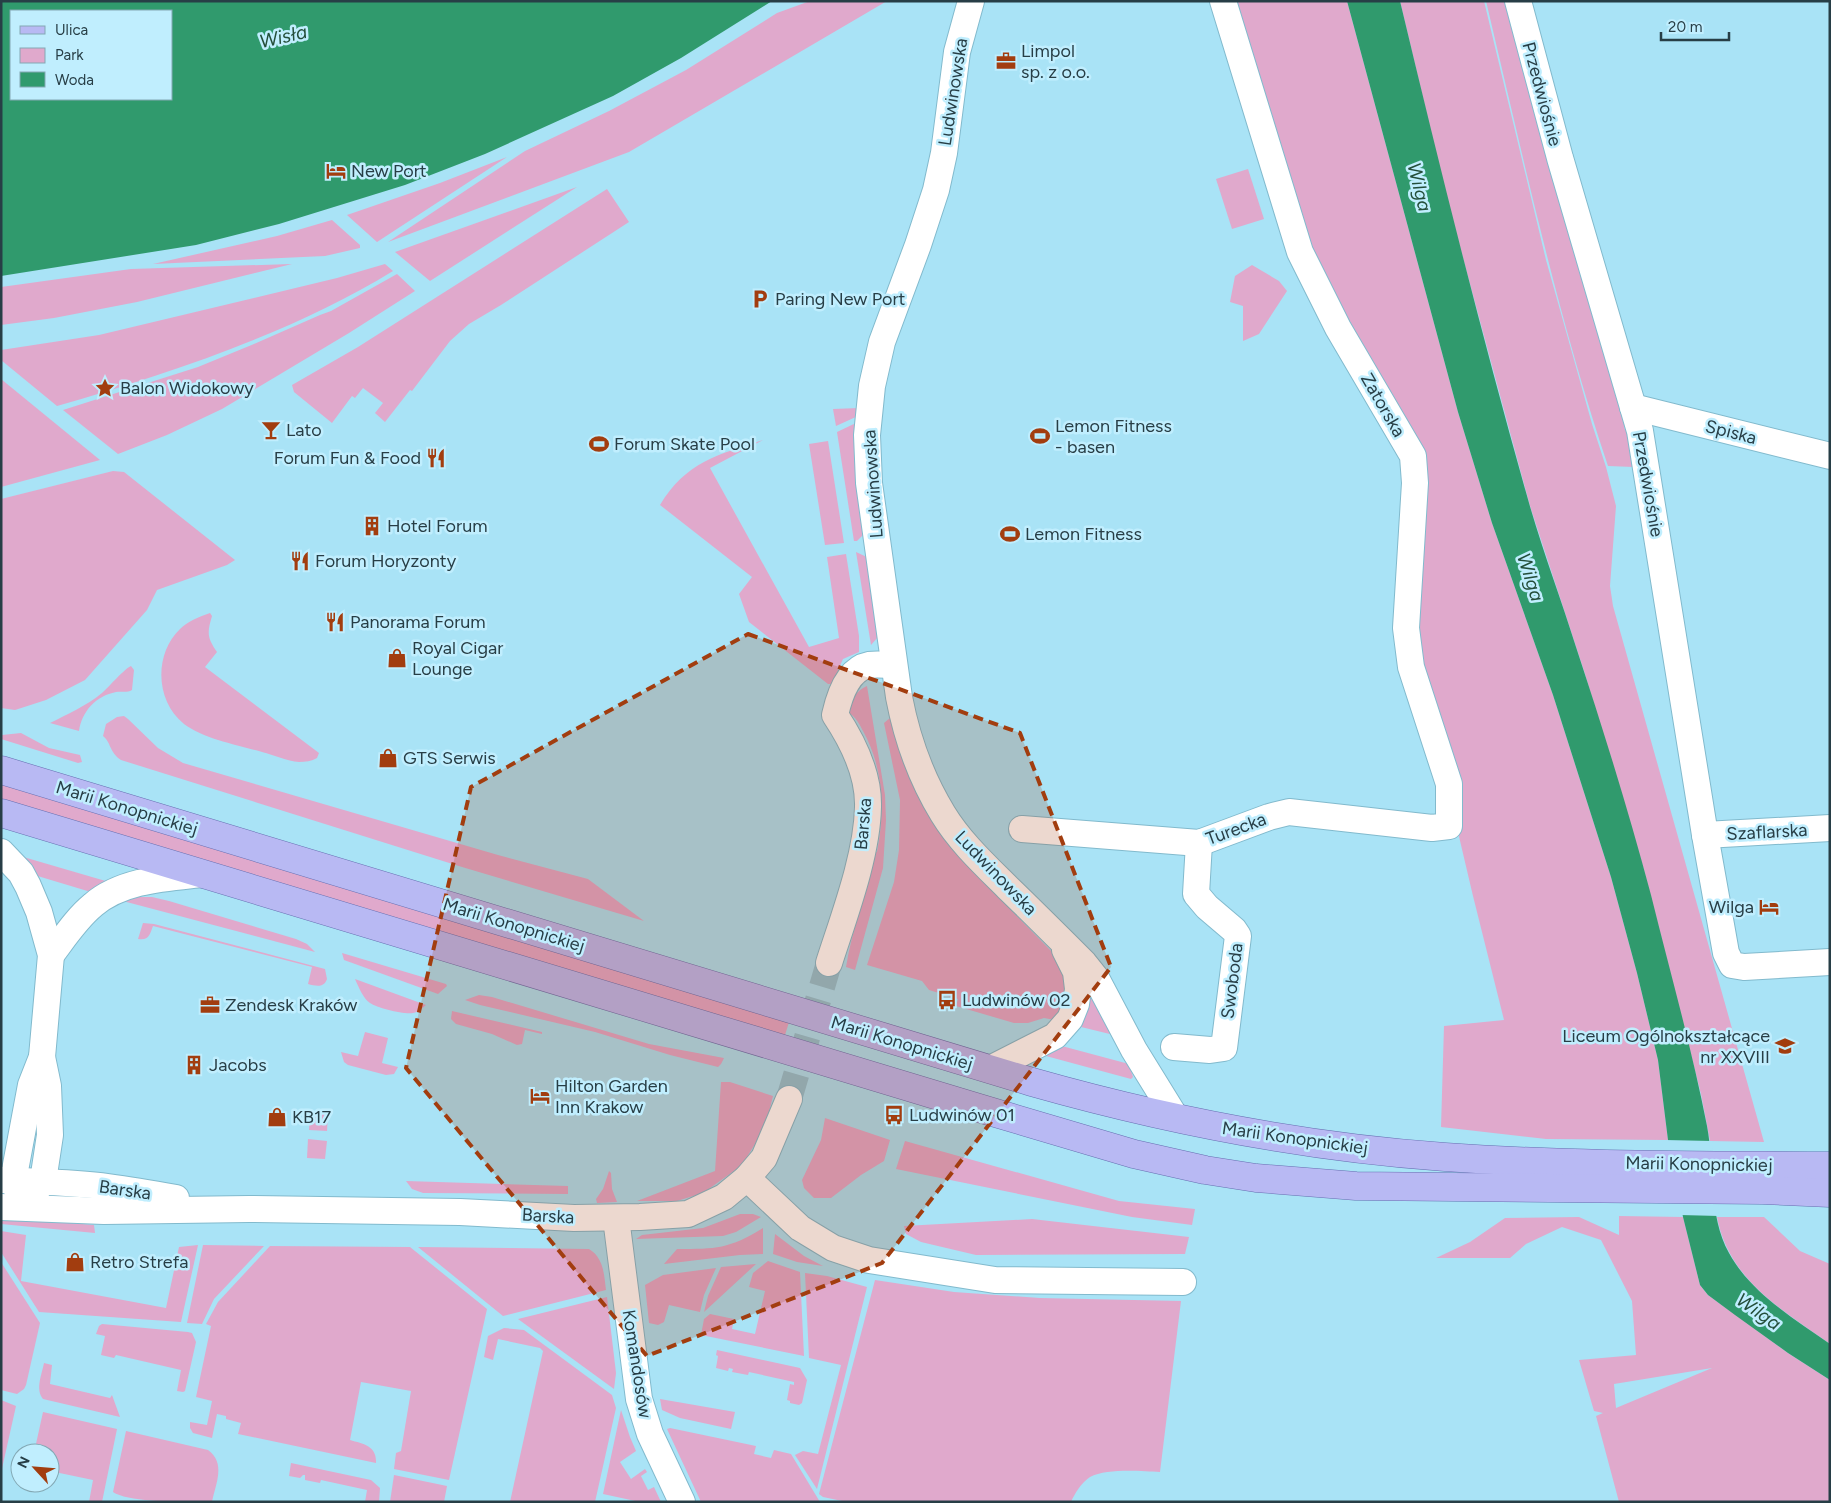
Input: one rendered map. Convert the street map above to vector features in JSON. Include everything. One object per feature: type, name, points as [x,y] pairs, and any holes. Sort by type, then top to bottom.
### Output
[{"type":"main road","name":"Marii Konopnickiej","points":[[1,770],[990,1069],[1099,1100],[1176,1118],[1302,1141],[1399,1153],[1511,1160],[1613,1176]]},
{"type":"main road","name":"Marii Konopnickiej","points":[[1,813],[972,1106],[1174,1164],[1256,1178],[1356,1186],[1613,1176],[1764,1177],[1830,1166]]},
{"type":"main road","name":"Marii Konopnickiej","points":[[1764,1177],[1830,1192]]},
{"type":"street","name":"Ludwinowska","points":[[971,1],[957,52],[944,153],[936,190],[882,342],[872,386],[867,435],[868,475],[893,665],[904,722],[912,748],[927,784],[943,814],[981,861],[1084,963],[1096,978],[1134,1050],[1176,1118]]},
{"type":"street","name":"Zatorska","points":[[1223,1],[1300,252],[1338,328],[1413,456],[1415,483],[1406,628],[1411,667],[1449,784],[1448,826]]},
{"type":"street","name":"Przedwiośnie","points":[[1518,1],[1560,158],[1640,431],[1705,835],[1726,953],[1732,965],[1744,967],[1830,962]]},
{"type":"street","name":"Spiska","points":[[1633,407],[1830,456]]},
{"type":"street","name":"Barska","points":[[829,963],[857,872],[868,808],[867,790],[862,769],[850,738],[835,715],[840,694],[853,676],[862,668],[869,665],[893,665]]},
{"type":"street","name":"Turecka","points":[[1022,829],[1198,843],[1269,817],[1289,812],[1432,828],[1448,826]]},
{"type":"street","name":"Szaflarska","points":[[1705,835],[1830,828]]},
{"type":"street","name":"Swoboda","points":[[1174,1047],[1210,1050],[1224,1048],[1238,936],[1196,894],[1198,843]]},
{"type":"street","points":[[1,852],[21,873],[24,879],[39,912],[51,956],[42,1057],[31,1085],[7,1180],[13,1207],[43,1181],[50,1135],[48,1086],[42,1057]]},
{"type":"street","points":[[51,956],[78,920],[93,904],[104,896],[117,890],[156,879],[202,874]]},
{"type":"street","name":"Ludwinowska","points":[[990,1069],[1055,1036],[1070,1020],[1076,1004],[1078,988],[1076,972],[1064,948],[1050,929]]},
{"type":"street","name":"Barska","points":[[13,1207],[104,1211],[249,1209],[460,1212],[574,1218],[688,1214],[724,1197],[747,1178],[764,1158],[789,1099]]},
{"type":"street","points":[[747,1178],[800,1228],[833,1248],[869,1260],[995,1280],[1183,1282]]},
{"type":"street","name":"Barska","points":[[7,1180],[107,1186],[249,1209]]},
{"type":"street","name":"Komandosów","points":[[616,1218],[639,1399],[650,1434],[682,1502]]},
{"type":"highlighted area","points":[[748,634],[1020,733],[1111,967],[882,1263],[647,1356],[406,1068],[471,787]]},
{"type":"green space","points":[[810,1],[887,1],[629,152],[388,242],[525,151],[609,111],[686,70],[777,13]]},
{"type":"green space","points":[[1234,1],[1347,1],[1458,412],[1492,523],[1553,695],[1611,877],[1658,1060],[1668,1140],[1546,1139],[1441,1127],[1444,1026],[1504,1020],[1418,662],[1419,502],[1311,261]]},
{"type":"green space","points":[[1400,1],[1484,1],[1546,260],[1616,506],[1610,586],[1613,606],[1764,1142],[1710,1141],[1701,1094],[1644,870],[1585,674],[1530,506],[1446,195]]},
{"type":"green space","points":[[1486,1],[1509,1],[1627,424],[1624,426],[1625,430],[1627,430],[1634,467],[1608,466],[1557,293],[1527,177]]},
{"type":"green space","points":[[507,157],[377,242],[347,215],[440,183]]},
{"type":"green space","points":[[1248,169],[1264,219],[1232,229],[1216,179]]},
{"type":"green space","points":[[577,187],[430,281],[395,252]]},
{"type":"green space","points":[[607,189],[629,222],[469,324],[450,341],[412,391],[410,390],[385,422],[375,413],[383,403],[363,388],[355,398],[352,396],[332,423],[294,392],[292,385],[358,347]]},
{"type":"green space","points":[[332,220],[360,245],[360,248],[325,256],[153,264],[277,236]]},
{"type":"green space","points":[[292,264],[137,302],[54,318],[1,325],[1,287],[131,269]]},
{"type":"green space","points":[[385,264],[393,271],[355,293],[273,332],[143,380],[57,406],[1,360],[1,350],[99,335],[337,278]]},
{"type":"green space","points":[[1252,265],[1279,281],[1287,291],[1259,334],[1243,341],[1243,306],[1230,302],[1235,276]]},
{"type":"green space","points":[[397,274],[415,291],[222,409],[167,435],[118,454],[63,410],[198,367],[331,311]]},
{"type":"green space","points":[[1,379],[100,460],[1,487]]},
{"type":"green space","points":[[859,408],[858,416],[836,426],[833,409]]},
{"type":"green space","points":[[858,422],[865,533],[857,541],[854,541],[837,432]]},
{"type":"green space","points":[[763,440],[710,468],[809,647],[839,638],[827,557],[846,554],[859,636],[859,652],[843,659],[832,684],[828,684],[749,622],[739,594],[752,577],[660,505],[670,490],[692,469],[731,450]]},
{"type":"green space","points":[[828,441],[844,543],[825,545],[809,444]]},
{"type":"green space","points":[[113,471],[124,472],[235,560],[227,565],[157,590],[147,610],[85,680],[46,700],[15,710],[1,708],[1,499]]},
{"type":"green space","points":[[856,552],[869,558],[878,637],[871,645]]},
{"type":"green space","points":[[210,613],[212,616],[209,635],[217,652],[205,667],[319,753],[317,758],[306,762],[299,762],[222,741],[192,729],[174,714],[167,703],[161,677],[166,651],[172,639],[183,626]]},
{"type":"green space","points":[[131,666],[134,670],[132,690],[109,694],[96,701],[83,717],[79,731],[50,723],[96,698]]},
{"type":"green space","points":[[867,686],[885,795],[886,820],[883,868],[855,970],[846,967],[875,852],[877,852],[882,806],[879,775],[870,745],[856,719],[850,714],[854,697]]},
{"type":"green space","points":[[124,716],[158,748],[183,763],[498,855],[588,879],[644,921],[462,867],[121,760],[114,754],[108,741],[103,736],[106,724],[117,717]]},
{"type":"green space","points":[[891,717],[964,862],[1054,954],[1069,978],[1060,1021],[1044,1018],[1028,1023],[1014,1023],[956,1006],[958,999],[929,990],[922,981],[867,965],[894,882],[899,850],[900,800],[884,723]]},
{"type":"green space","points":[[21,733],[49,748],[80,755],[82,762],[78,763],[1,739],[2,735]]},
{"type":"green space","points":[[1,782],[790,1019],[785,1035],[1,800]]},
{"type":"green space","points":[[20,856],[109,882],[94,893],[31,874]]},
{"type":"green space","points":[[152,897],[169,901],[296,939],[307,944],[315,952],[119,900]]},
{"type":"green space","points":[[143,923],[154,924],[325,969],[327,979],[322,985],[308,984],[312,967],[153,926],[147,938],[138,939]]},
{"type":"green space","points":[[342,953],[446,984],[447,986],[438,994],[344,960]]},
{"type":"green space","points":[[355,979],[426,1005],[413,1013],[398,1012],[379,1007],[370,1003],[365,998]]},
{"type":"green space","points":[[1088,985],[1118,1036],[1077,1026]]},
{"type":"green space","points":[[479,995],[492,997],[649,1044],[724,1058],[718,1067],[670,1055],[595,1032],[465,1000]]},
{"type":"green space","points":[[452,1011],[542,1032],[542,1034],[525,1030],[522,1044],[517,1045],[492,1034],[456,1024],[451,1019]]},
{"type":"green space","points":[[365,1032],[388,1038],[382,1063],[398,1067],[394,1074],[386,1075],[348,1065],[344,1062],[341,1052],[358,1056]]},
{"type":"green space","points":[[1058,1045],[1129,1064],[1133,1077],[1131,1079],[1046,1056],[1045,1053]]},
{"type":"green space","points":[[721,1082],[730,1082],[773,1096],[766,1124],[742,1165],[703,1193],[677,1201],[637,1201],[715,1171]]},
{"type":"green space","points":[[310,1111],[328,1112],[327,1131],[309,1130]]},
{"type":"green space","points":[[825,1118],[890,1140],[884,1161],[861,1175],[831,1198],[814,1198],[804,1188],[802,1180],[821,1140]]},
{"type":"green space","points":[[308,1139],[327,1141],[325,1159],[307,1158]]},
{"type":"green space","points":[[905,1141],[1119,1201],[1195,1209],[1192,1225],[1132,1217],[896,1169]]},
{"type":"green space","points":[[609,1171],[611,1173],[612,1189],[617,1202],[597,1203],[596,1199],[603,1189]]},
{"type":"green space","points":[[406,1181],[568,1186],[568,1194],[423,1193],[412,1189]]},
{"type":"green space","points":[[740,1214],[753,1214],[761,1217],[736,1232],[723,1236],[636,1239],[642,1235],[703,1228]]},
{"type":"green space","points":[[1619,1216],[1683,1217],[1700,1285],[1708,1295],[1788,1353],[1830,1380],[1830,1502],[1619,1502],[1596,1416],[1603,1413],[1594,1411],[1579,1360],[1636,1355],[1632,1301],[1601,1240],[1562,1227],[1526,1244],[1510,1258],[1436,1258],[1470,1242],[1505,1218],[1579,1217],[1619,1235]],"holes":[[[1712,1368],[1616,1408],[1614,1384]]]},
{"type":"green space","points":[[1,1217],[94,1225],[95,1233],[1,1224]]},
{"type":"green space","points":[[1717,1217],[1764,1217],[1800,1251],[1830,1264],[1830,1344],[1776,1305],[1745,1276],[1723,1239]]},
{"type":"green space","points":[[1032,1219],[1189,1237],[1185,1254],[976,1255],[921,1242],[906,1234],[904,1226]]},
{"type":"green space","points":[[763,1228],[763,1254],[664,1264],[677,1249],[702,1249],[731,1244]]},
{"type":"green space","points":[[1,1231],[26,1235],[21,1281],[166,1308],[179,1247],[198,1245],[181,1322],[39,1312],[1,1252]]},
{"type":"green space","points":[[775,1234],[804,1256],[823,1266],[797,1262],[773,1254]]},
{"type":"green space","points":[[203,1245],[264,1246],[214,1299],[202,1324],[187,1323]]},
{"type":"green space","points":[[270,1246],[410,1247],[487,1309],[449,1480],[394,1469],[396,1453],[401,1451],[411,1391],[361,1382],[350,1440],[372,1449],[376,1457],[376,1463],[238,1434],[241,1423],[226,1419],[226,1416],[217,1414],[212,1438],[193,1433],[190,1428],[190,1422],[207,1425],[212,1401],[196,1397],[211,1326],[206,1324],[218,1302]]},
{"type":"green space","points":[[418,1247],[589,1249],[598,1257],[604,1273],[606,1290],[503,1316]]},
{"type":"green space","points":[[768,1261],[800,1272],[804,1356],[701,1335],[704,1319],[710,1314],[734,1319],[732,1329],[755,1334],[765,1291],[749,1287],[753,1273]]},
{"type":"green space","points":[[1,1262],[40,1323],[26,1385],[17,1394],[1,1390]]},
{"type":"green space","points":[[756,1264],[704,1312],[708,1296],[721,1267]]},
{"type":"green space","points":[[716,1268],[704,1295],[700,1312],[669,1305],[664,1322],[658,1325],[649,1323],[645,1285],[663,1275]]},
{"type":"green space","points":[[805,1273],[827,1276],[867,1287],[817,1489],[795,1455],[803,1451],[818,1454],[841,1365],[809,1358]]},
{"type":"green space","points":[[875,1280],[954,1292],[1040,1298],[1181,1301],[1160,1472],[1124,1471],[1097,1474],[1084,1482],[1071,1502],[847,1502],[823,1497],[819,1494]]},
{"type":"green space","points":[[607,1297],[616,1373],[614,1389],[518,1319]]},
{"type":"green space","points":[[102,1324],[192,1333],[196,1342],[185,1391],[177,1391],[181,1370],[116,1355],[114,1358],[101,1355],[105,1336],[96,1334],[99,1326]]},
{"type":"green space","points":[[504,1328],[524,1330],[612,1395],[616,1408],[595,1502],[510,1502],[543,1351],[540,1348],[498,1339],[493,1360],[484,1357],[488,1336]]},
{"type":"green space","points":[[717,1350],[800,1368],[807,1380],[802,1403],[799,1405],[790,1403],[787,1400],[790,1384],[794,1385],[794,1382],[749,1372],[748,1375],[732,1372],[733,1369],[729,1368],[728,1371],[716,1368]]},
{"type":"green space","points":[[44,1363],[52,1365],[50,1384],[110,1398],[112,1395],[120,1417],[43,1399],[39,1386]]},
{"type":"green space","points":[[660,1399],[735,1412],[731,1429],[680,1418],[662,1410]]},
{"type":"green space","points":[[1,1400],[16,1406],[1,1473]]},
{"type":"green space","points":[[621,1410],[636,1451],[620,1462],[631,1479],[645,1469],[647,1472],[641,1476],[648,1490],[654,1487],[661,1502],[640,1502],[603,1494]]},
{"type":"green space","points":[[43,1412],[117,1429],[102,1502],[89,1502],[93,1480],[60,1473],[60,1443],[36,1443]]},
{"type":"green space","points":[[670,1428],[756,1446],[754,1454],[771,1458],[774,1450],[791,1454],[820,1502],[701,1502],[667,1429]]},
{"type":"green space","points":[[126,1431],[208,1450],[214,1455],[218,1467],[212,1502],[146,1500],[121,1496],[113,1492]]},
{"type":"green space","points":[[291,1463],[371,1480],[380,1488],[379,1502],[365,1502],[367,1490],[321,1480],[320,1483],[305,1480],[305,1475],[300,1478],[289,1476]]},
{"type":"green space","points":[[394,1475],[447,1486],[444,1502],[390,1502]]},
{"type":"water","name":"Wisła","points":[[1,1],[772,1],[681,58],[613,96],[485,154],[405,185],[279,224],[196,245],[1,276]]},
{"type":"water","points":[[1347,1],[1400,1],[1462,253],[1529,503],[1606,740],[1651,895],[1701,1097],[1707,1126],[1715,1207],[1722,1238],[1738,1267],[1761,1293],[1830,1344],[1830,1380],[1735,1315],[1708,1295],[1700,1285],[1683,1217],[1668,1140],[1658,1060],[1611,877],[1553,695],[1492,523],[1458,412]]},
{"type":"pier","points":[[1665,1140],[1712,1141],[1719,1216],[1680,1215]]},
{"type":"tunnel","points":[[789,1099],[829,963]]},
{"type":"place","name":"Limpol sp. z o.o.","points":[[1006,61]]},
{"type":"place","name":"New Port","points":[[336,171]]},
{"type":"place","name":"Paring New Port","points":[[760,299]]},
{"type":"place","name":"Balon Widokowy","points":[[105,388]]},
{"type":"place","name":"Lato","points":[[271,430]]},
{"type":"place","name":"Lemon Fitness - basen","points":[[1040,436]]},
{"type":"place","name":"Forum Skate Pool","points":[[599,444]]},
{"type":"place","name":"Forum Fun & Food","points":[[436,458]]},
{"type":"place","name":"Hotel Forum","points":[[372,526]]},
{"type":"place","name":"Lemon Fitness","points":[[1010,534]]},
{"type":"place","name":"Forum Horyzonty","points":[[300,561]]},
{"type":"place","name":"Panorama Forum","points":[[335,622]]},
{"type":"place","name":"Royal Cigar Lounge","points":[[397,658]]},
{"type":"place","name":"GTS Serwis","points":[[388,758]]},
{"type":"place","name":"Wilga","points":[[1769,907]]},
{"type":"place","name":"Ludwinów 02","points":[[947,1000]]},
{"type":"place","name":"Zendesk Kraków","points":[[210,1005]]},
{"type":"place","name":"Liceum Ogólnokształcące nr XXVIII","points":[[1785,1046]]},
{"type":"place","name":"Jacobs","points":[[194,1065]]},
{"type":"place","name":"Hilton Garden Inn Krakow","points":[[540,1096]]},
{"type":"place","name":"Ludwinów 01","points":[[894,1115]]},
{"type":"place","name":"KB17","points":[[277,1117]]},
{"type":"place","name":"Retro Strefa","points":[[75,1262]]}]
